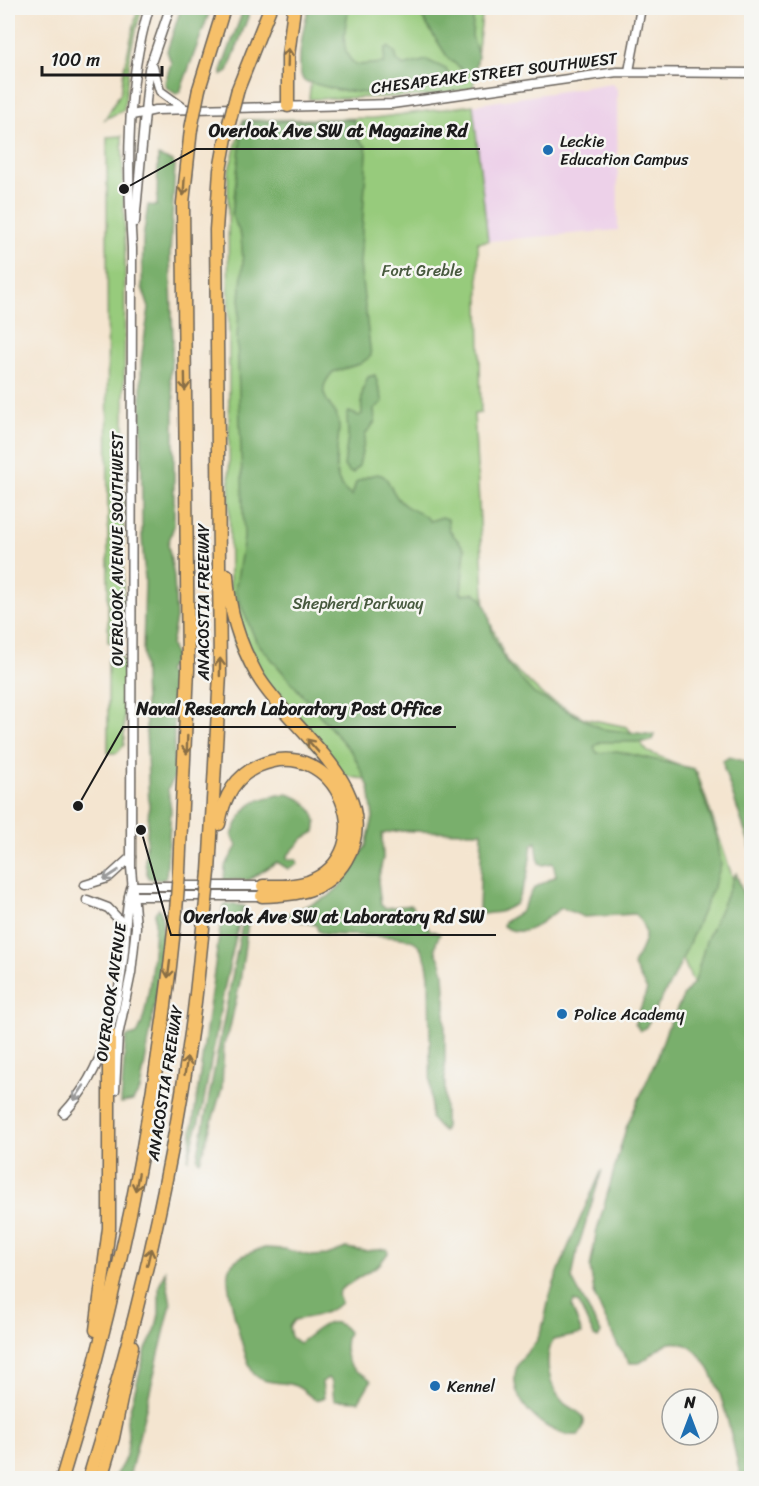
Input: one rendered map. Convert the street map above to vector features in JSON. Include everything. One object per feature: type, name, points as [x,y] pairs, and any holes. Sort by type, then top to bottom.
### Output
[{"type":"highway","name":"ANACOSTIA FREEWAY","points":[[62,1479],[100,1346],[134,1195],[158,1060],[176,911],[188,679],[183,203],[191,129],[199,89],[224,8]]},
{"type":"highway","name":"ANACOSTIA FREEWAY","points":[[88,1479],[135,1314],[167,1173],[192,1030],[208,911],[212,872],[220,674],[216,230],[220,170],[238,89],[270,8]]},
{"type":"highway","points":[[288,106],[289,43],[294,8]]},
{"type":"highway","points":[[217,409],[225,465],[227,579],[238,633],[267,691],[347,787],[356,815],[351,849],[332,877],[307,892],[262,891]]},
{"type":"highway","points":[[212,872],[221,813],[234,785],[248,772],[266,763],[287,760],[299,762],[322,772],[338,790],[347,814],[345,838],[336,859],[315,878],[262,891]]},
{"type":"highway","points":[[56,1479],[89,1364],[102,1299],[109,1228],[109,1033]]},
{"type":"highway","points":[[101,1479],[131,1363],[135,1314]]},
{"type":"street","name":"OVERLOOK AVENUE SOUTHWEST","points":[[132,886],[132,248],[129,168],[139,55],[149,8]]},
{"type":"street","name":"OVERLOOK AVENUE SOUTHWEST","points":[[132,248],[153,55],[170,8]]},
{"type":"street","points":[[629,71],[641,8]]},
{"type":"street","points":[[153,55],[154,75],[160,91],[185,109]]},
{"type":"street","name":"CHESAPEAKE STREET SOUTHWEST","points":[[132,115],[185,109],[426,100],[629,71],[752,73]]},
{"type":"street","points":[[85,885],[108,878],[131,857]]},
{"type":"street","points":[[132,886],[262,891]]},
{"type":"street","name":"OVERLOOK AVENUE","points":[[64,1113],[95,1067],[109,1033],[122,963],[132,886]]},
{"type":"street","points":[[131,896],[262,891]]},
{"type":"street","name":"OVERLOOK AVENUE","points":[[110,1107],[114,1098],[118,1036],[135,946],[136,917],[131,896]]},
{"type":"street","points":[[87,900],[108,908],[126,927]]},
{"type":"shaded area","name":"Leckie Education Campus","points":[[612,83],[617,89],[618,230],[488,241],[473,105]]},
{"type":"green space","points":[[138,8],[142,8],[131,49],[124,110],[105,119],[121,92]]},
{"type":"green space","points":[[181,8],[211,8],[180,92],[176,94],[167,88],[165,82],[171,63],[167,51]]},
{"type":"green space","points":[[244,8],[249,8],[248,17],[228,71],[222,75],[222,68]]},
{"type":"green space","points":[[309,8],[349,8],[344,39],[345,47],[351,60],[357,65],[384,63],[385,49],[388,47],[395,52],[397,60],[403,66],[427,60],[446,69],[452,81],[447,85],[408,92],[375,94],[338,90],[304,81],[301,75],[300,57]]},
{"type":"green space","points":[[318,8],[483,8],[473,88],[426,96],[309,99]]},
{"type":"green space","points":[[416,8],[474,8],[472,36],[478,56],[475,72],[465,72],[448,58]]},
{"type":"green space","name":"Shepherd Parkway","points":[[473,105],[488,241],[478,242],[481,413],[474,414],[485,610],[507,662],[545,697],[584,718],[627,727],[648,752],[697,772],[751,932],[751,1115],[625,827],[336,774],[240,662],[230,625],[228,173],[243,120],[374,118]]},
{"type":"green space","name":"Shepherd Parkway","points":[[354,120],[356,136],[366,146],[367,154],[360,264],[371,356],[360,364],[333,372],[324,388],[324,395],[338,419],[336,464],[339,482],[352,496],[356,482],[368,476],[382,475],[396,497],[405,506],[430,521],[442,517],[448,519],[449,530],[465,549],[461,594],[475,593],[481,597],[488,611],[493,636],[506,663],[534,694],[602,729],[654,735],[652,740],[647,742],[601,742],[594,747],[597,753],[617,751],[694,769],[717,837],[721,864],[716,881],[677,971],[646,1027],[640,1031],[635,1023],[647,990],[633,965],[643,946],[645,934],[641,921],[635,914],[584,917],[562,908],[535,927],[528,930],[512,930],[503,926],[504,922],[521,912],[534,888],[556,876],[553,863],[543,865],[539,863],[536,842],[532,845],[527,877],[516,904],[500,912],[483,914],[479,908],[482,832],[395,831],[382,834],[383,858],[378,881],[381,905],[385,908],[411,905],[430,930],[440,934],[436,952],[444,971],[445,988],[445,1127],[443,1132],[431,1119],[429,977],[424,953],[415,942],[409,939],[324,934],[318,931],[316,925],[287,918],[289,913],[328,897],[340,886],[366,846],[373,818],[369,787],[353,754],[256,641],[235,591],[244,538],[237,338],[243,262],[241,236],[232,215],[243,122]]},
{"type":"green space","points":[[122,136],[125,248],[123,638],[120,643],[108,642],[107,137]]},
{"type":"green space","points":[[158,156],[172,161],[175,166],[170,255],[173,339],[170,380],[174,397],[174,526],[168,544],[174,576],[176,618],[171,645],[175,657],[167,672],[174,677],[171,685],[174,695],[169,707],[174,721],[174,778],[168,789],[171,810],[166,878],[161,880],[148,878],[145,863],[149,806],[143,650],[145,581],[142,537],[141,360],[149,308],[142,287],[143,238],[148,205],[157,206]]},
{"type":"green space","points":[[375,375],[383,402],[374,409],[375,422],[366,433],[359,466],[353,473],[344,466],[348,436],[347,415],[349,412],[359,416],[362,414],[364,387],[368,377]]},
{"type":"green space","points":[[112,656],[120,656],[124,662],[124,745],[117,753],[108,753],[108,660]]},
{"type":"green space","points":[[729,757],[751,763],[751,849],[724,769],[723,761]]},
{"type":"green space","points":[[287,794],[300,799],[310,807],[316,825],[315,832],[304,838],[287,856],[287,859],[296,859],[298,864],[288,869],[277,862],[249,880],[224,880],[225,867],[237,846],[232,835],[246,809],[251,804],[266,798]]},
{"type":"green space","points":[[736,873],[752,919],[751,1478],[741,1478],[720,1396],[720,1387],[717,1387],[712,1374],[700,1356],[687,1345],[670,1343],[639,1363],[630,1363],[618,1346],[595,1297],[590,1268],[596,1234],[626,1128],[657,1058],[667,1029],[684,995],[695,981],[706,941]]},
{"type":"green space","points":[[227,904],[244,906],[249,915],[240,982],[229,1032],[224,1043],[222,1088],[200,1161],[197,1159],[245,910],[242,909],[224,990],[203,1106],[188,1160],[223,907]]},
{"type":"green space","points":[[159,908],[162,920],[160,966],[140,1090],[133,1101],[121,1103],[126,1037],[137,1034],[145,1011],[155,913]]},
{"type":"green space","points":[[602,1170],[577,1251],[572,1279],[601,1333],[598,1338],[594,1336],[579,1304],[574,1301],[572,1307],[582,1334],[553,1340],[548,1356],[551,1382],[559,1397],[584,1419],[579,1435],[568,1435],[557,1432],[535,1418],[520,1398],[515,1376],[518,1364],[541,1332],[557,1274]]},
{"type":"green space","points":[[265,1248],[284,1249],[311,1256],[327,1255],[346,1248],[365,1251],[387,1249],[388,1253],[380,1264],[341,1289],[338,1295],[341,1303],[324,1313],[294,1320],[289,1327],[291,1337],[299,1343],[329,1323],[342,1326],[348,1332],[345,1347],[349,1362],[355,1370],[371,1381],[359,1401],[334,1400],[332,1382],[328,1378],[322,1382],[324,1398],[316,1400],[297,1386],[268,1381],[254,1374],[245,1354],[236,1321],[228,1276],[229,1268],[235,1261]]},
{"type":"green space","points":[[165,1271],[171,1304],[129,1478],[113,1478],[123,1463],[127,1451],[127,1420],[146,1349],[155,1331],[159,1314],[159,1286]]},
{"type":"place","name":"Leckie Education Campus","points":[[548,150]]},
{"type":"place","name":"Overlook Ave SW at Magazine Rd","points":[[124,189]]},
{"type":"place","name":"Naval Research Laboratory Post Office","points":[[78,806]]},
{"type":"place","name":"Overlook Ave SW at Laboratory Rd SW","points":[[141,830]]},
{"type":"place","name":"Police Academy","points":[[562,1014]]},
{"type":"place","name":"Kennel","points":[[435,1386]]},
{"type":"park label","name":"Fort Greble","points":[[422,270]]}]
